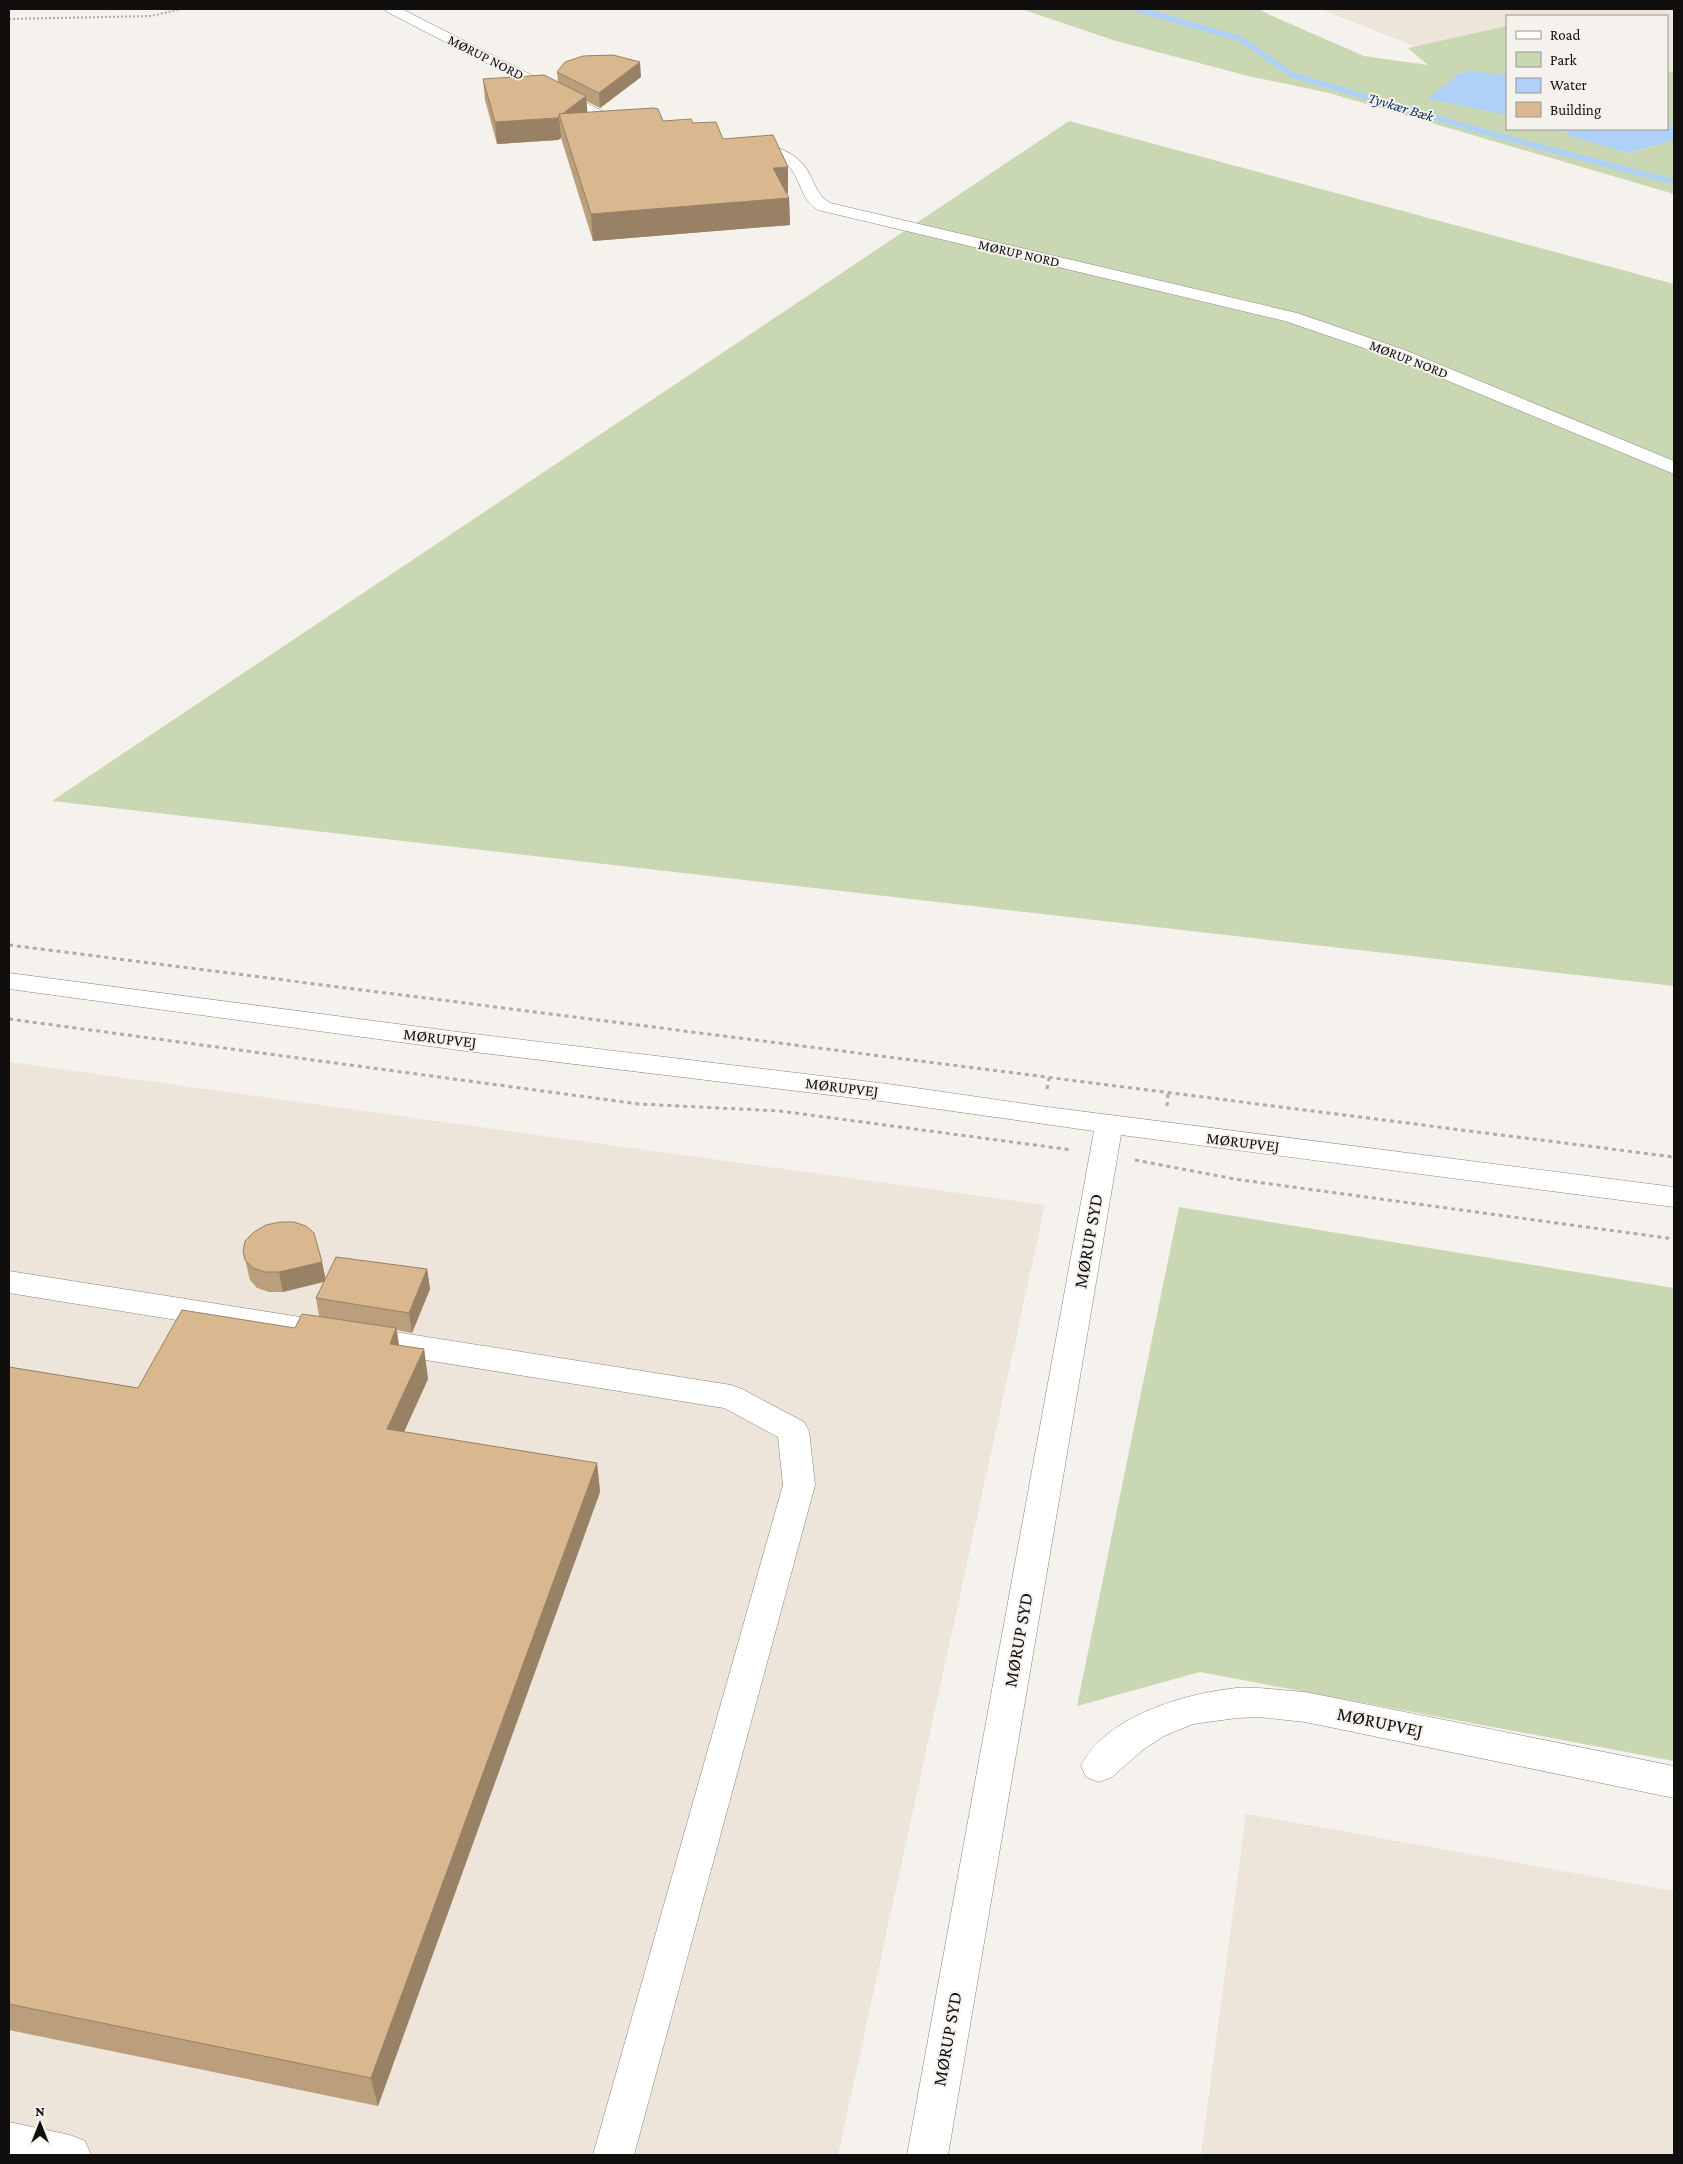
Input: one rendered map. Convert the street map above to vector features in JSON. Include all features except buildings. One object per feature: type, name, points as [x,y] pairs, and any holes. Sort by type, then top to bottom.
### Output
[{"type":"street","name":"MØRUP NORD","points":[[392,9],[604,118],[648,125]]},
{"type":"street","name":"MØRUP NORD","points":[[730,141],[757,146],[786,156],[799,168],[812,200],[824,207],[1291,317],[1396,353],[1674,468]]},
{"type":"street","name":"MØRUPVEJ","points":[[9,981],[466,1042],[888,1093],[1107,1140],[1674,1197]]},
{"type":"street","name":"MØRUP SYD","points":[[927,2155],[1107,1140]]},
{"type":"street","points":[[9,1282],[731,1398],[793,1431],[799,1485],[614,2155]]},
{"type":"street","name":"MØRUPVEJ","points":[[1099,1766],[1130,1738],[1168,1717],[1207,1706],[1249,1701],[1305,1707],[1674,1782]]},
{"type":"street","points":[[9,2142],[70,2155]]},
{"type":"path","points":[[9,19],[151,16],[182,9]]},
{"type":"path","points":[[9,945],[1674,1157]]},
{"type":"path","points":[[9,1019],[639,1104],[780,1111],[1107,1140],[1234,1179],[1674,1239]]},
{"type":"shaded area","points":[[1320,9],[1674,9],[1674,126],[1668,124],[1668,15],[1506,15],[1506,75],[1417,47]]},
{"type":"shaded area","points":[[9,1062],[1045,1205],[838,2155],[9,2155]]},
{"type":"shaded area","points":[[1246,1814],[1674,1891],[1674,2155],[1201,2155]]},
{"type":"green space","points":[[1021,9],[1259,9],[1364,56],[1428,65],[1408,48],[1506,26],[1506,130],[1567,130],[1566,134],[1629,153],[1674,140],[1674,194],[1329,93],[1248,76],[1116,41]]},
{"type":"green space","points":[[1668,71],[1674,73],[1674,128],[1668,124]]},
{"type":"green space","points":[[1069,121],[1674,284],[1674,986],[52,801]]},
{"type":"green space","points":[[1179,1207],[1674,1288],[1674,1761],[1200,1672],[1077,1706]]},
{"type":"water","points":[[1470,71],[1506,75],[1506,115],[1427,98],[1453,80],[1455,75]]},
{"type":"water","points":[[1668,124],[1674,128],[1674,140],[1629,153],[1566,135],[1567,130],[1668,130]]},
{"type":"waterway","name":"Tyvkær Bæk","points":[[1137,9],[1241,39],[1292,75],[1495,135],[1674,182]]}]
